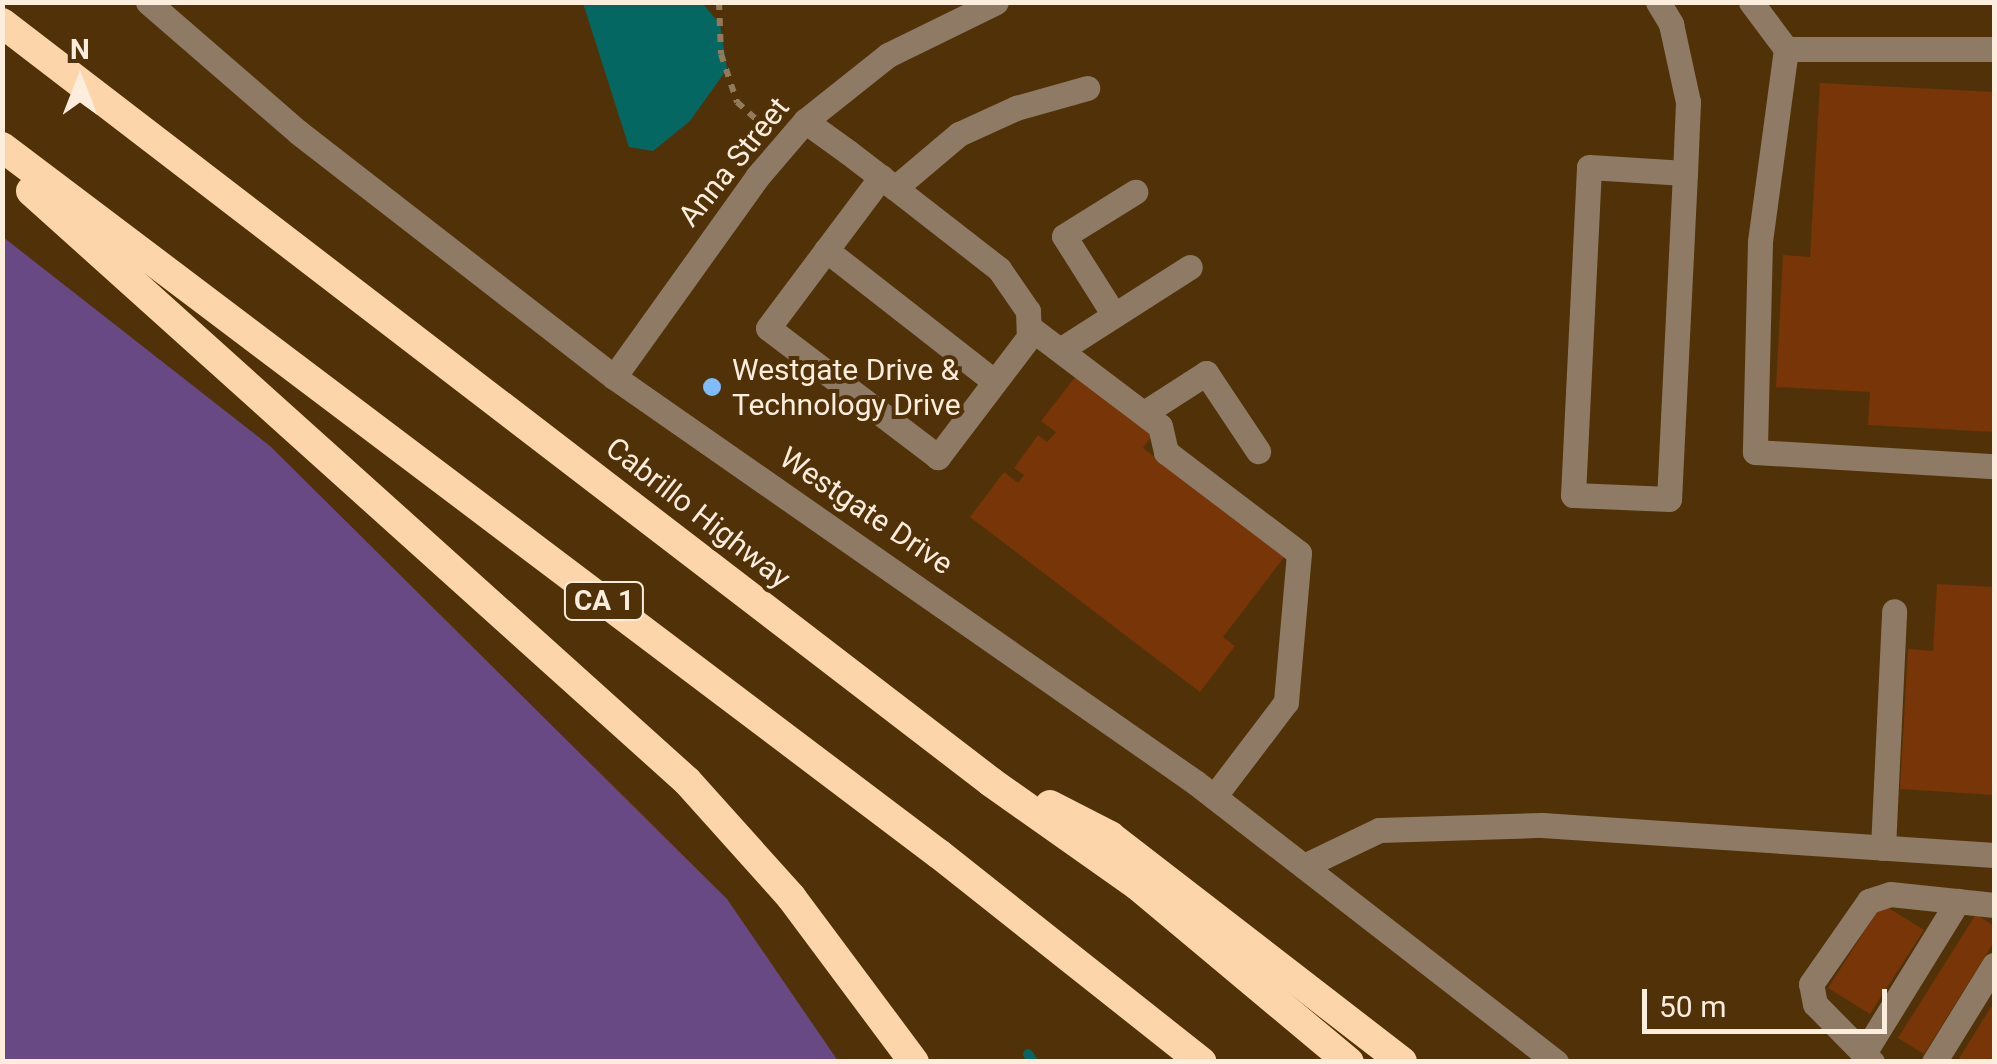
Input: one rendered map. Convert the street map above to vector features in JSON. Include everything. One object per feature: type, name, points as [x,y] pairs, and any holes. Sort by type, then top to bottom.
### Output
[{"type":"highway","name":"Cabrillo Highway","points":[[2,23],[992,782],[1138,885],[1348,1062]]},
{"type":"highway","name":"CA 1","points":[[2,147],[953,865],[1202,1062]]},
{"type":"highway","points":[[2,166],[687,781],[791,897],[914,1062]]},
{"type":"highway","points":[[992,782],[1066,811],[1110,836],[1402,1062]]},
{"type":"street","name":"Westgate Drive","points":[[148,2],[298,132],[614,377],[1050,677],[1214,797],[1556,1062]]},
{"type":"street","name":"Anna Street","points":[[614,377],[783,143],[805,121],[888,55],[996,2]]},
{"type":"street","points":[[1658,2],[1671,24],[1688,102],[1686,172],[1669,500],[1573,495],[1589,167],[1686,172]]},
{"type":"street","points":[[1751,2],[1786,48],[1760,242],[1755,452],[1994,466]]},
{"type":"street","points":[[1786,48],[1994,49]]},
{"type":"street","points":[[805,121],[888,182],[999,269],[1028,310],[1029,337],[938,457],[768,328],[826,250],[888,182],[959,134],[1016,108],[1086,88]]},
{"type":"street","points":[[1114,316],[1064,236],[1135,192]]},
{"type":"street","points":[[826,250],[995,382]]},
{"type":"street","points":[[1060,350],[1190,267]]},
{"type":"street","points":[[1029,327],[1160,426],[1166,452],[1299,553],[1286,702],[1214,797]]},
{"type":"street","points":[[1144,414],[1206,373],[1258,451]]},
{"type":"street","points":[[1883,848],[1894,611]]},
{"type":"street","points":[[1304,866],[1379,830],[1542,825],[1994,855]]},
{"type":"street","points":[[1958,901],[1868,1057],[1815,1004],[1810,984],[1869,900],[1890,894],[1958,901],[1994,905]]},
{"type":"street","points":[[1934,1062],[1994,965]]},
{"type":"path","points":[[719,2],[721,54],[737,102],[783,143]]},
{"type":"shaded area","points":[[3,237],[270,446],[727,899],[838,1061],[3,1061]]},
{"type":"water","points":[[583,3],[702,3],[720,24],[727,69],[690,121],[653,151],[629,147]]},
{"type":"building","points":[[1820,83],[1994,92],[1994,432],[1868,425],[1870,392],[1776,387],[1783,255],[1810,257]]},
{"type":"building","points":[[1076,376],[1153,434],[1143,448],[1285,556],[1223,637],[1235,646],[1200,692],[970,517],[1004,472],[1018,483],[1024,475],[1014,468],[1038,435],[1047,442],[1056,432],[1041,421]]},
{"type":"building","points":[[1937,584],[1994,587],[1994,795],[1900,789],[1908,649],[1933,651]]},
{"type":"building","points":[[1882,904],[1924,930],[1870,1014],[1828,988]]},
{"type":"building","points":[[1976,914],[1994,926],[1994,942],[1924,1054],[1898,1038]]},
{"type":"building","points":[[1994,1002],[1994,1062],[1957,1062]]},
{"type":"waterway","points":[[1028,1054],[1033,1062]]},
{"type":"place","name":"Westgate Drive & Technology Drive","points":[[712,387]]}]
